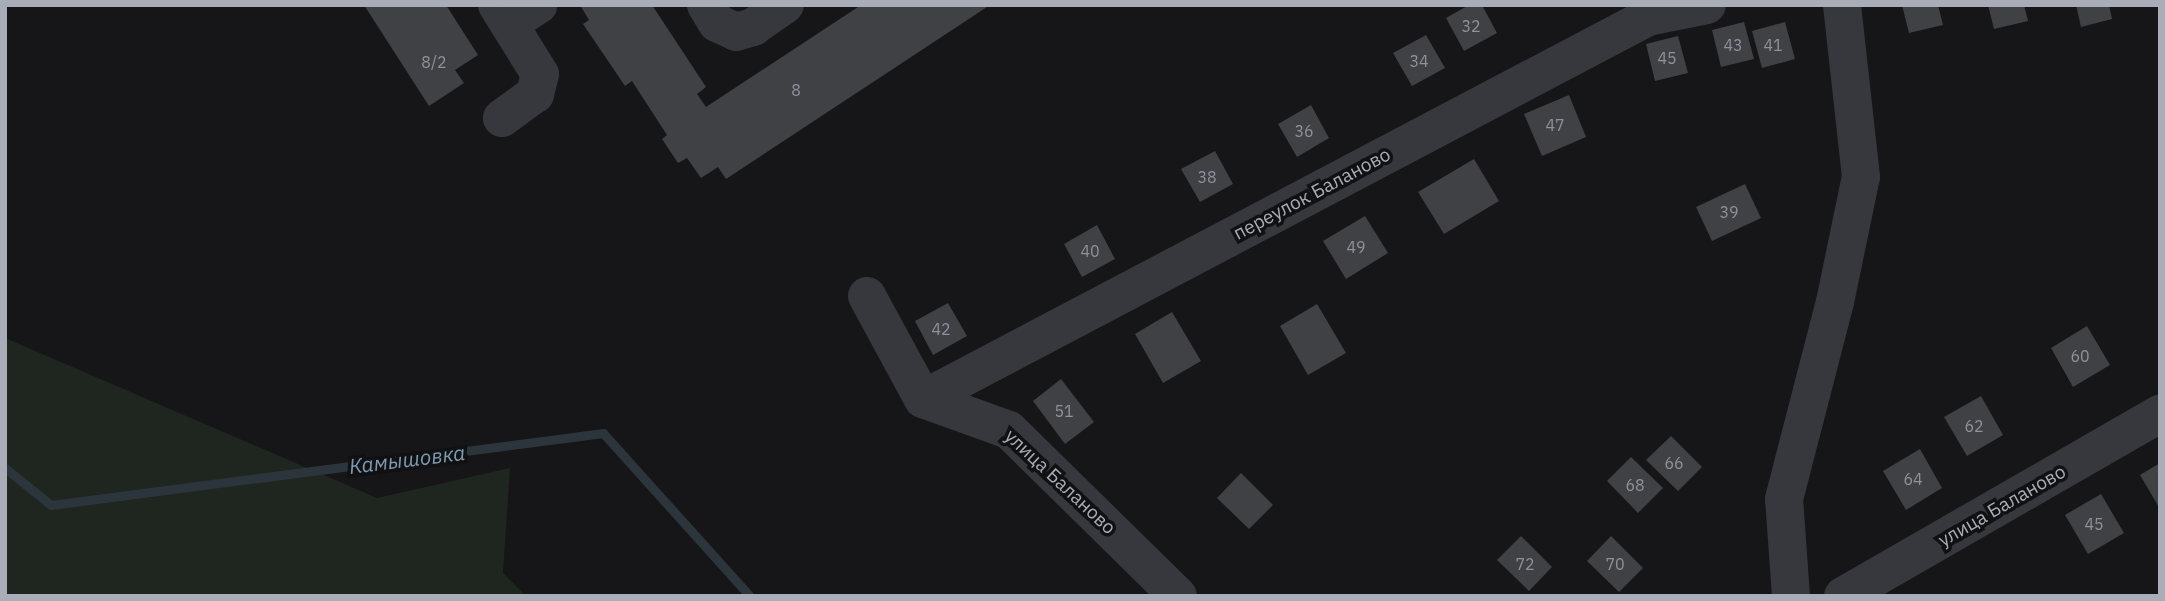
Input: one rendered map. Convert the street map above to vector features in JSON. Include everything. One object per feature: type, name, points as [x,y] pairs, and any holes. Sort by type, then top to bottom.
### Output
[{"type":"street","points":[[706,5],[717,23],[736,32],[753,27],[785,5]]},
{"type":"street","name":"переулок Баланово","points":[[923,399],[1648,17],[1707,5]]},
{"type":"street","points":[[1791,596],[1784,499],[1835,302],[1861,177],[1842,5]]},
{"type":"street","points":[[502,118],[530,100],[540,81],[538,67],[515,11]]},
{"type":"street","points":[[867,296],[923,399]]},
{"type":"street","name":"улица Баланово","points":[[923,399],[1009,430],[1178,596]]},
{"type":"street","name":"улица Баланово","points":[[1843,596],[2160,414]]},
{"type":"shaded area","points":[[5,338],[377,498],[510,468],[503,573],[526,596],[5,596]]},
{"type":"building","points":[[364,5],[446,5],[478,55],[455,70],[464,83],[429,106]]},
{"type":"building","points":[[580,5],[652,5],[706,87],[697,94],[706,107],[861,5],[990,5],[726,179],[718,167],[701,178],[687,158],[678,163],[662,139],[667,135],[632,81],[625,86],[583,24],[589,20]]},
{"type":"building","points":[[1469,5],[1482,5],[1497,33],[1464,51],[1446,18]]},
{"type":"building","points":[[1902,5],[1938,5],[1943,25],[1909,33]]},
{"type":"building","points":[[1988,5],[2024,5],[2028,21],[1994,29]]},
{"type":"building","points":[[2076,5],[2109,5],[2112,19],[2081,27]]},
{"type":"building","points":[[1744,22],[1754,59],[1721,67],[1712,30]]},
{"type":"building","points":[[1785,22],[1795,59],[1762,68],[1752,31]]},
{"type":"building","points":[[1426,35],[1445,68],[1412,86],[1393,53]]},
{"type":"building","points":[[1678,36],[1688,73],[1655,81],[1646,44]]},
{"type":"building","points":[[1569,95],[1586,137],[1542,156],[1524,114]]},
{"type":"building","points":[[1311,105],[1329,138],[1297,157],[1278,124]]},
{"type":"building","points":[[1215,151],[1233,184],[1200,202],[1181,169]]},
{"type":"building","points":[[1474,159],[1499,201],[1444,234],[1418,192]]},
{"type":"building","points":[[1745,184],[1761,218],[1712,241],[1696,207]]},
{"type":"building","points":[[1365,216],[1388,253],[1346,279],[1323,241]]},
{"type":"building","points":[[1097,225],[1115,259],[1082,277],[1064,244]]},
{"type":"building","points":[[948,303],[967,336],[933,355],[915,321]]},
{"type":"building","points":[[1317,304],[1346,353],[1308,375],[1280,326]]},
{"type":"building","points":[[1172,312],[1201,361],[1163,383],[1135,334]]},
{"type":"building","points":[[2087,326],[2110,365],[2073,387],[2051,348]]},
{"type":"building","points":[[1061,379],[1094,422],[1065,444],[1033,401]]},
{"type":"building","points":[[1981,396],[2003,435],[1967,456],[1944,417]]},
{"type":"building","points":[[1671,436],[1702,467],[1678,491],[1646,460]]},
{"type":"building","points":[[1920,449],[1942,488],[1906,510],[1883,471]]},
{"type":"building","points":[[1631,457],[1663,488],[1638,513],[1607,481]]},
{"type":"building","points":[[2160,463],[2160,509],[2140,475]]},
{"type":"building","points":[[1241,473],[1273,505],[1249,529],[1217,498]]},
{"type":"building","points":[[2101,494],[2124,533],[2088,554],[2065,515]]},
{"type":"building","points":[[1521,536],[1552,567],[1529,591],[1497,560]]},
{"type":"building","points":[[1611,536],[1643,568],[1619,592],[1587,561]]},
{"type":"waterway","name":"Камышовка","points":[[5,468],[51,505],[603,433],[750,596]]}]
